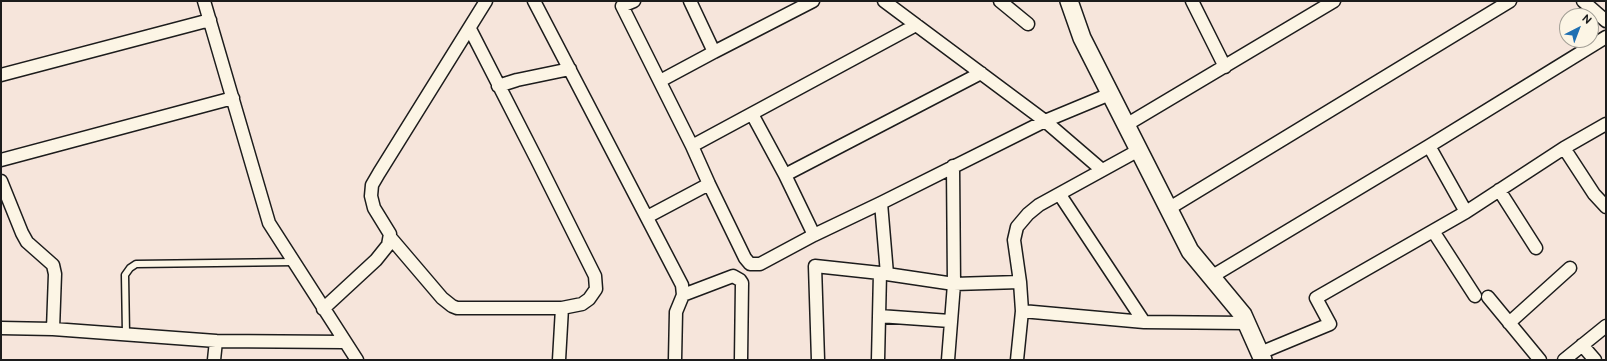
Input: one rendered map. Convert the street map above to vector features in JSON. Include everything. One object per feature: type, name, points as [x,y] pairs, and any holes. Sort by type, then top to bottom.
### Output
[{"type":"street","points":[[204,1],[269,223],[344,342],[357,360]]},
{"type":"street","points":[[470,29],[595,276],[596,288],[589,299],[582,304],[562,308],[457,308],[452,306],[442,298],[390,238],[390,234],[374,208],[370,196],[372,185],[379,173],[470,29],[486,1]]},
{"type":"street","points":[[534,1],[682,285],[683,295],[676,312],[675,360]]},
{"type":"street","points":[[634,1],[621,3],[692,146],[745,258],[750,264],[760,264],[814,235],[953,166],[1046,121],[1110,94]]},
{"type":"street","points":[[690,1],[714,52]]},
{"type":"street","points":[[660,81],[813,1]]},
{"type":"street","points":[[884,1],[1046,121],[1102,170]]},
{"type":"street","points":[[1000,1],[1028,24]]},
{"type":"street","points":[[1069,1],[1082,38],[1190,251],[1243,315],[1261,357],[1330,324],[1316,298],[1466,212],[1564,148],[1606,124]]},
{"type":"street","points":[[1192,1],[1225,67]]},
{"type":"street","points":[[1126,124],[1225,67],[1334,1]]},
{"type":"street","points":[[1168,209],[1510,1]]},
{"type":"street","points":[[1583,1],[1606,21]]},
{"type":"street","points":[[1,75],[210,20]]},
{"type":"street","points":[[692,146],[916,25]]},
{"type":"street","points":[[1211,277],[1429,146],[1606,36]]},
{"type":"street","points":[[498,86],[570,69]]},
{"type":"street","points":[[785,175],[981,73]]},
{"type":"street","points":[[1,160],[233,98]]},
{"type":"street","points":[[752,114],[785,175],[814,235]]},
{"type":"street","points":[[1429,146],[1466,212]]},
{"type":"street","points":[[1564,148],[1594,194],[1606,207]]},
{"type":"street","points":[[1017,360],[1022,311],[1020,282],[1014,240],[1017,227],[1028,214],[1040,205],[1139,150]]},
{"type":"street","points":[[948,360],[954,284],[953,166]]},
{"type":"street","points":[[1,181],[22,233],[28,242],[53,265],[55,274],[53,329]]},
{"type":"street","points":[[647,217],[709,184]]},
{"type":"street","points":[[1499,190],[1536,248]]},
{"type":"street","points":[[1060,195],[1144,322]]},
{"type":"street","points":[[878,360],[879,316],[884,274],[881,203]]},
{"type":"street","points":[[1433,231],[1475,296]]},
{"type":"street","points":[[323,309],[384,251],[390,238]]},
{"type":"street","points":[[818,360],[815,266],[954,284],[1020,282]]},
{"type":"street","points":[[1509,323],[1570,268]]},
{"type":"street","points":[[683,295],[733,276],[740,280],[742,284],[741,360]]},
{"type":"street","points":[[1488,297],[1540,360]]},
{"type":"street","points":[[559,360],[562,308]]},
{"type":"street","points":[[1022,311],[1144,322],[1246,323]]},
{"type":"street","points":[[879,316],[950,321]]},
{"type":"street","points":[[1564,360],[1606,326]]},
{"type":"street","points":[[1,328],[53,329],[216,340],[344,342]]},
{"type":"street","points":[[214,360],[216,340]]},
{"type":"street","points":[[1582,345],[1595,360]]},
{"type":"lane","points":[[126,334],[125,275],[130,268],[136,264],[294,262]]}]
